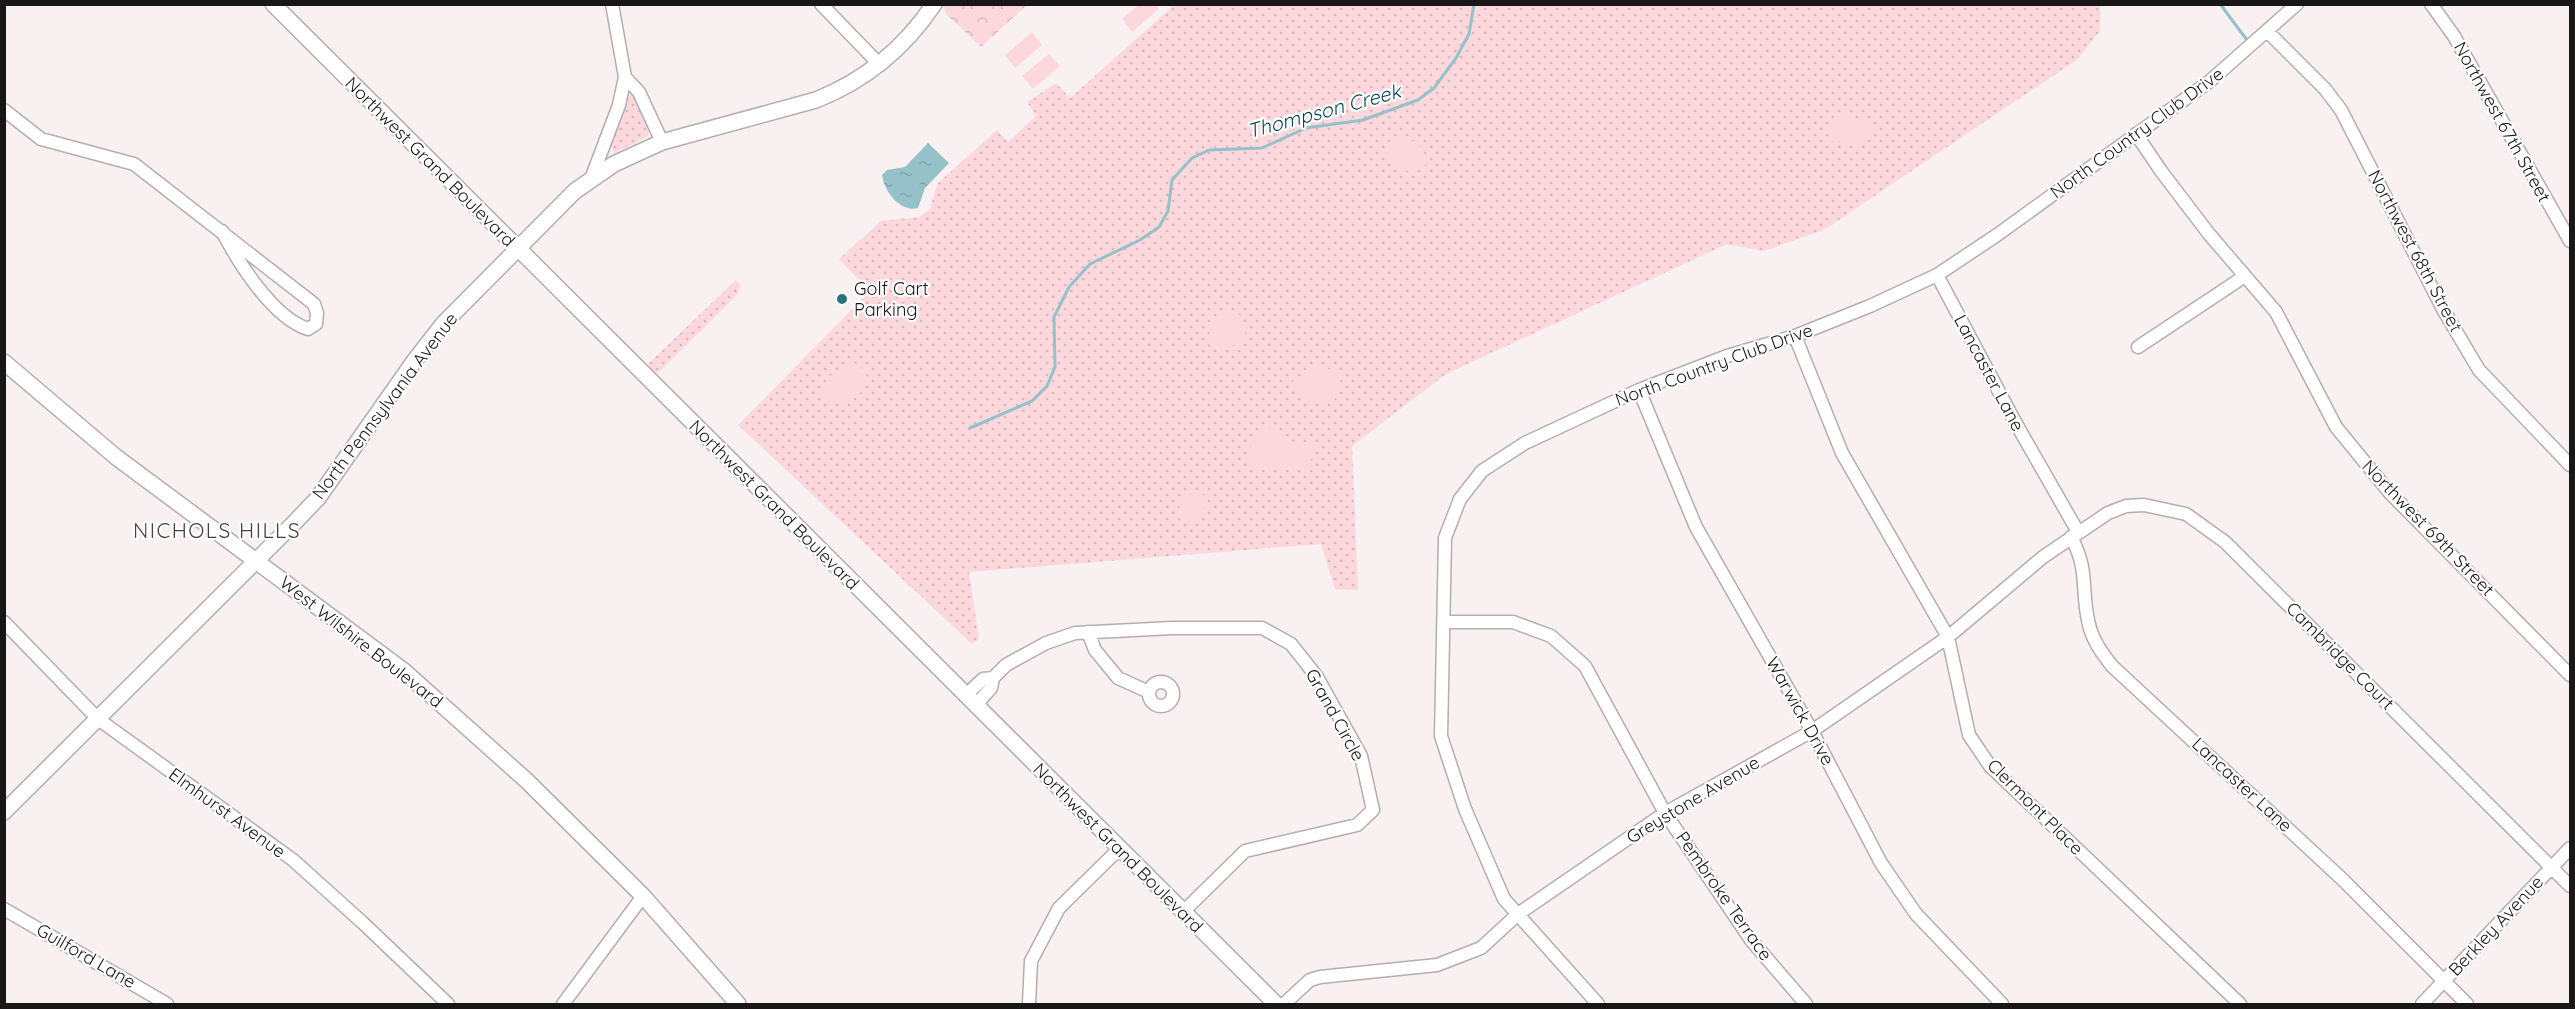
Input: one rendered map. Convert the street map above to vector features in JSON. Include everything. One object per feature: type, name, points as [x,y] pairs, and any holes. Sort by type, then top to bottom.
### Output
[{"type":"street","name":"Northwest Grand Boulevard","points":[[273,4],[1276,1005]]},
{"type":"street","points":[[591,179],[619,105],[625,77],[612,4]]},
{"type":"street","points":[[821,4],[880,64]]},
{"type":"street","name":"North Pennsylvania Avenue","points":[[4,813],[318,498],[442,324],[574,191],[614,164],[662,142],[816,100],[836,92],[880,64],[905,42],[934,4]]},
{"type":"street","name":"North Country Club Drive","points":[[1598,1005],[1504,899],[1465,810],[1441,736],[1445,538],[1460,499],[1482,471],[1525,443],[1639,390],[1727,356],[1795,336],[1870,306],[1937,275],[1997,235],[2210,81],[2297,4]]},
{"type":"street","name":"Northwest 67th Street","points":[[2431,4],[2454,36],[2571,241]]},
{"type":"street","name":"Northwest 68th Street","points":[[2268,32],[2325,89],[2341,110],[2444,311],[2479,370],[2571,465]]},
{"type":"street","points":[[625,77],[639,92],[662,142]]},
{"type":"street","points":[[4,110],[41,139],[134,164],[222,231],[314,304],[317,313],[316,324],[308,329],[297,325],[262,292],[237,259],[222,231]]},
{"type":"street","name":"Northwest 69th Street","points":[[2136,134],[2209,234],[2276,312],[2336,427],[2390,493],[2571,675]]},
{"type":"street","name":"Lancaster Lane","points":[[1937,275],[2074,535],[2085,573],[2090,627],[2106,659],[2343,879],[2467,1005]]},
{"type":"street","points":[[2138,347],[2245,276]]},
{"type":"street","name":"Clermont Place","points":[[1795,336],[1842,453],[1948,637],[1969,735],[1990,766],[2240,1005]]},
{"type":"street","name":"West Wilshire Boulevard","points":[[4,362],[116,457],[404,671],[527,781],[643,896],[738,1005]]},
{"type":"street","name":"Warwick Drive","points":[[1639,390],[1696,527],[1812,731],[1881,863],[1916,914],[2002,1005]]},
{"type":"street","name":"Cambridge Court","points":[[2074,535],[2108,513],[2126,506],[2144,505],[2186,514],[2225,542],[2571,886]]},
{"type":"street","name":"Greystone Avenue","points":[[1284,1005],[1310,980],[1320,977],[1425,967],[1481,948],[1518,914],[1665,813],[1812,731],[1948,637],[2043,557],[2074,535]]},
{"type":"street","name":"Elmhurst Avenue","points":[[4,622],[98,719],[293,860],[363,922],[448,1005]]},
{"type":"street","name":"Pembroke Terrace","points":[[1444,622],[1513,622],[1551,636],[1585,666],[1665,813],[1751,940],[1806,1005]]},
{"type":"street","name":"Grand Circle","points":[[970,701],[991,688],[993,678],[1006,665],[1046,643],[1075,633],[1262,628],[1273,632],[1291,644],[1317,677],[1361,756],[1373,810],[1357,825],[1245,851],[1183,912]]},
{"type":"street","points":[[1088,632],[1095,650],[1118,678],[1149,692]]},
{"type":"street","name":"Berkley Avenue","points":[[2422,1005],[2571,848]]},
{"type":"street","points":[[1029,1005],[1030,962],[1059,908],[1119,849]]},
{"type":"street","points":[[563,1005],[643,896]]},
{"type":"street","name":"Guilford Lane","points":[[4,909],[167,1005]]},
{"type":"green space","points":[[944,4],[1027,5],[981,47],[947,15]]},
{"type":"green space","points":[[1139,5],[1156,5],[1159,9],[1132,32],[1122,19]]},
{"type":"green space","points":[[1171,5],[2100,5],[2100,31],[2078,59],[1824,230],[1764,251],[1727,244],[1446,374],[1352,446],[1358,590],[1335,589],[1321,544],[969,572],[979,639],[972,644],[738,425],[870,291],[839,259],[881,221],[919,217],[930,209],[937,184],[997,130],[1008,142],[1036,116],[1027,102],[1056,83],[1070,98],[1172,7]]},
{"type":"green space","points":[[1032,32],[1042,45],[1015,68],[1005,55]]},
{"type":"green space","points":[[1049,54],[1060,66],[1033,89],[1022,76]]},
{"type":"green space","points":[[629,93],[635,96],[649,130],[648,136],[615,153],[610,146]]},
{"type":"green space","points":[[1845,114],[1869,123],[1873,131],[1866,142],[1850,146],[1831,141],[1828,131],[1829,123],[1835,117]]},
{"type":"green space","points":[[1396,136],[1408,139],[1420,147],[1428,162],[1422,169],[1412,173],[1392,163],[1386,149],[1389,142]]},
{"type":"green space","points":[[736,280],[740,285],[738,294],[661,370],[655,374],[648,369],[649,363]]},
{"type":"green space","points":[[1230,310],[1240,315],[1246,332],[1239,345],[1224,346],[1219,351],[1207,343],[1206,339],[1212,329],[1211,318]]},
{"type":"green space","points":[[854,362],[867,373],[865,390],[848,400],[836,403],[830,403],[819,396],[824,384],[832,374]]},
{"type":"green space","points":[[1321,366],[1338,373],[1340,380],[1339,391],[1333,401],[1327,403],[1314,402],[1303,397],[1293,381],[1312,368]]},
{"type":"green space","points":[[1263,427],[1271,429],[1289,441],[1313,446],[1315,455],[1303,469],[1292,470],[1274,466],[1254,470],[1247,461],[1254,437]]},
{"type":"green space","points":[[1196,491],[1201,492],[1207,499],[1198,523],[1181,521],[1177,513],[1180,506]]},
{"type":"water","points":[[928,143],[949,163],[925,188],[918,208],[911,209],[894,199],[886,188],[882,175],[887,170],[905,167]]},
{"type":"waterway","name":"Thompson Creek","points":[[970,428],[1032,401],[1047,386],[1055,367],[1054,317],[1069,287],[1090,264],[1140,240],[1159,227],[1168,211],[1172,180],[1192,158],[1209,150],[1262,148],[1306,128],[1363,120],[1418,100],[1434,88],[1456,58],[1469,34],[1474,4]]},
{"type":"waterway","points":[[2220,4],[2247,40]]},
{"type":"place","name":"Golf Cart Parking","points":[[842,299]]},
{"type":"district","name":"NICHOLS HILLS","points":[[217,531]]}]
